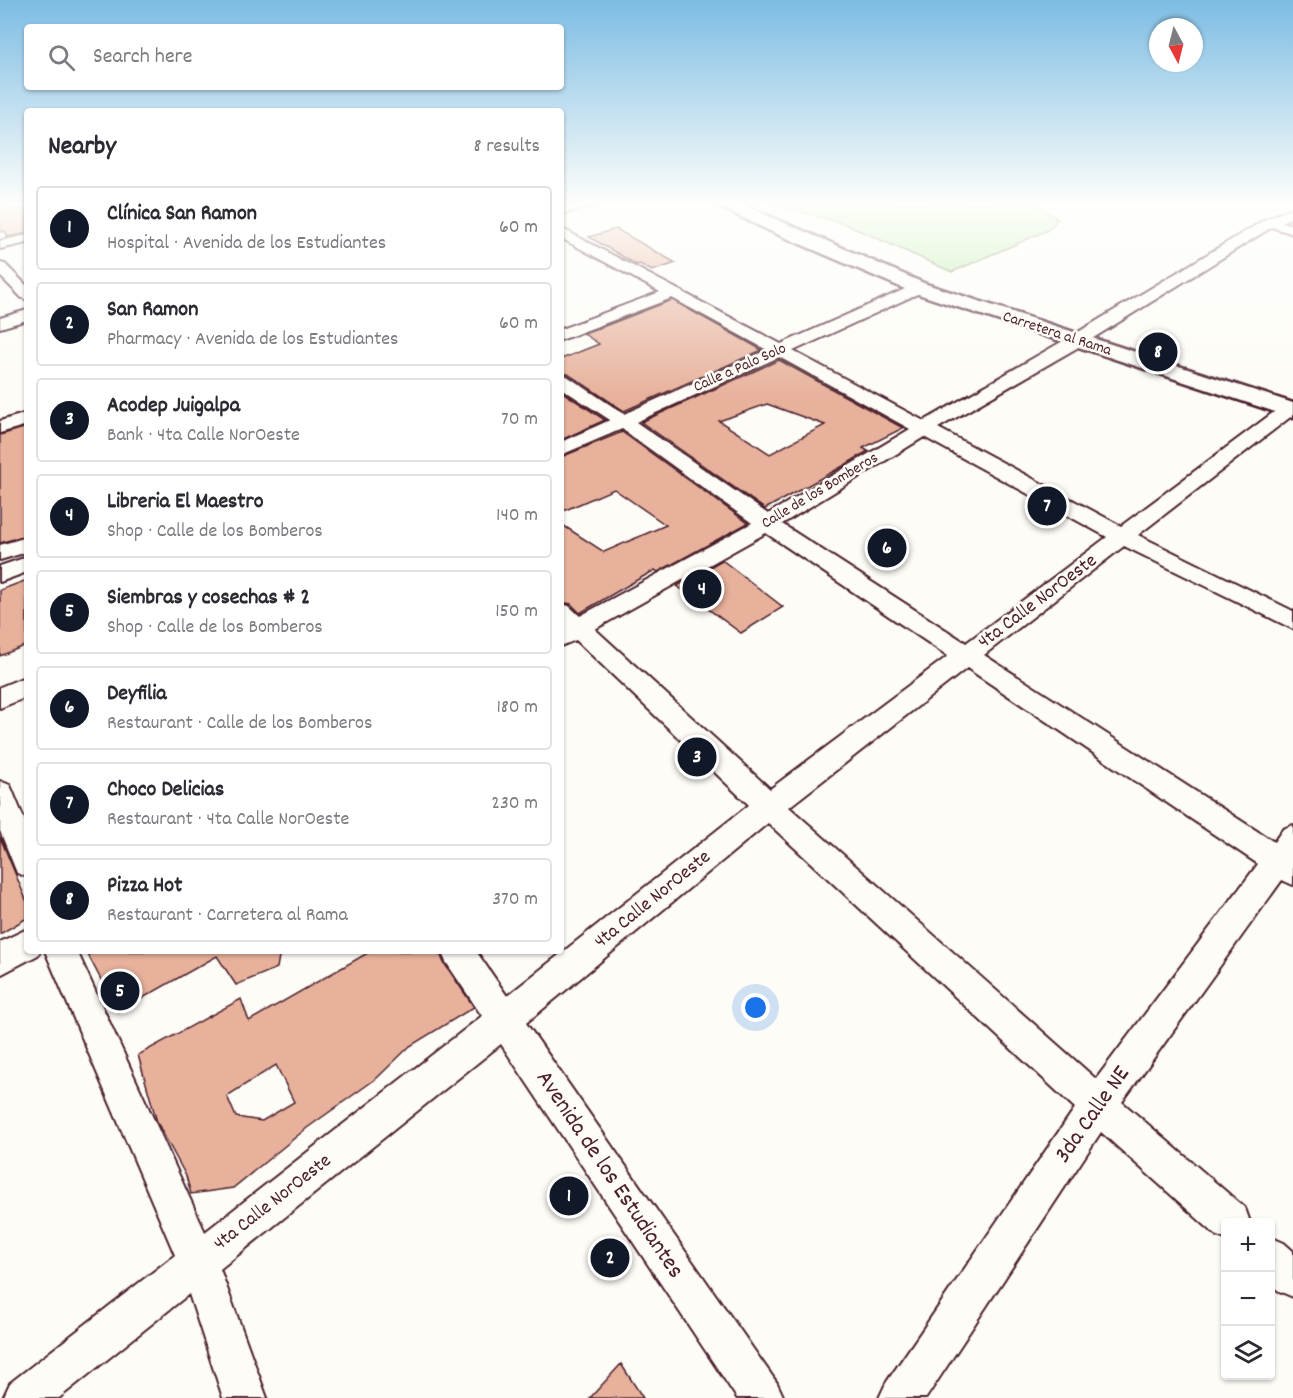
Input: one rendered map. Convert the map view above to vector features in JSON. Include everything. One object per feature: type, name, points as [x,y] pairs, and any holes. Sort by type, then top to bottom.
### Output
[{"type":"highway","name":"Carretera al Rama","points":[[873,268],[919,288],[1290,410]]},
{"type":"street","points":[[1,268],[24,292]]},
{"type":"street","points":[[623,268],[780,350],[1124,537],[1293,621]]},
{"type":"street","name":"Calle de los Bomberos","points":[[566,625],[767,524],[1196,268]]},
{"type":"street","name":"Calle a Palo Solo","points":[[564,447],[919,288]]},
{"type":"street","points":[[564,334],[672,293]]},
{"type":"street","points":[[0,323],[24,316]]},
{"type":"street","points":[[564,382],[623,421],[767,524],[966,657],[1288,857]]},
{"type":"street","name":"4ta Calle NorOeste","points":[[25,1398],[503,1021],[769,806],[1290,410]]},
{"type":"street","points":[[0,427],[24,420]]},
{"type":"street","points":[[0,554],[24,545]]},
{"type":"street","points":[[0,574],[24,565]]},
{"type":"street","points":[[566,625],[1226,1218]]},
{"type":"street","points":[[0,698],[24,687]]},
{"type":"street","points":[[0,794],[24,856]]},
{"type":"street","name":"3da Calle NE","points":[[901,1398],[1098,1105],[1288,857]]},
{"type":"street","points":[[0,959],[24,946]]},
{"type":"street","points":[[63,954],[198,1262],[245,1398]]},
{"type":"street","name":"Avenida de los Estudiantes","points":[[459,954],[762,1398]]},
{"type":"street","points":[[1275,1261],[1293,1277]]},
{"type":"green space","points":[[944,268],[961,268],[952,272]]},
{"type":"building","points":[[672,300],[762,350],[624,411],[564,373],[564,358],[599,344],[584,334]]},
{"type":"building","points":[[779,360],[903,428],[863,448],[868,451],[765,509],[641,422]],"holes":[[[767,404],[825,425],[770,454],[719,421]]]},
{"type":"building","points":[[564,393],[605,420],[564,439]]},
{"type":"building","points":[[24,428],[24,536],[0,543],[0,435]]},
{"type":"building","points":[[622,432],[748,523],[658,572],[655,570],[580,613],[571,604],[564,603],[564,526],[604,552],[666,525],[614,489],[564,511],[564,456]]},
{"type":"building","points":[[722,560],[783,607],[741,633],[677,586]]},
{"type":"building","points":[[24,581],[24,646],[0,656],[0,590]]},
{"type":"building","points":[[0,837],[24,895],[24,920],[0,934]]},
{"type":"building","points":[[88,954],[279,954],[277,968],[236,985],[217,956],[118,1012]]},
{"type":"building","points":[[366,954],[440,954],[474,1007],[410,1046],[377,1078],[307,1128],[233,1188],[191,1194],[186,1176],[157,1122],[138,1055],[241,999],[249,1021]],"holes":[[[276,1065],[294,1102],[262,1121],[236,1117],[227,1096]]]},
{"type":"building","points":[[621,1364],[643,1398],[590,1398]]},
{"type":"place","name":"Pizza Hot","points":[[1158,352]]},
{"type":"place","name":"Choco Delicias","points":[[1047,506]]},
{"type":"place","name":"Deyfilia","points":[[887,548]]},
{"type":"place","name":"Libreria El Maestro","points":[[702,589]]},
{"type":"place","name":"Acodep Juigalpa","points":[[697,757]]},
{"type":"place","name":"Siembras y cosechas # 2","points":[[120,991]]},
{"type":"place","name":"Clínica San Ramon","points":[[569,1196]]},
{"type":"place","name":"San Ramon","points":[[610,1258]]}]
